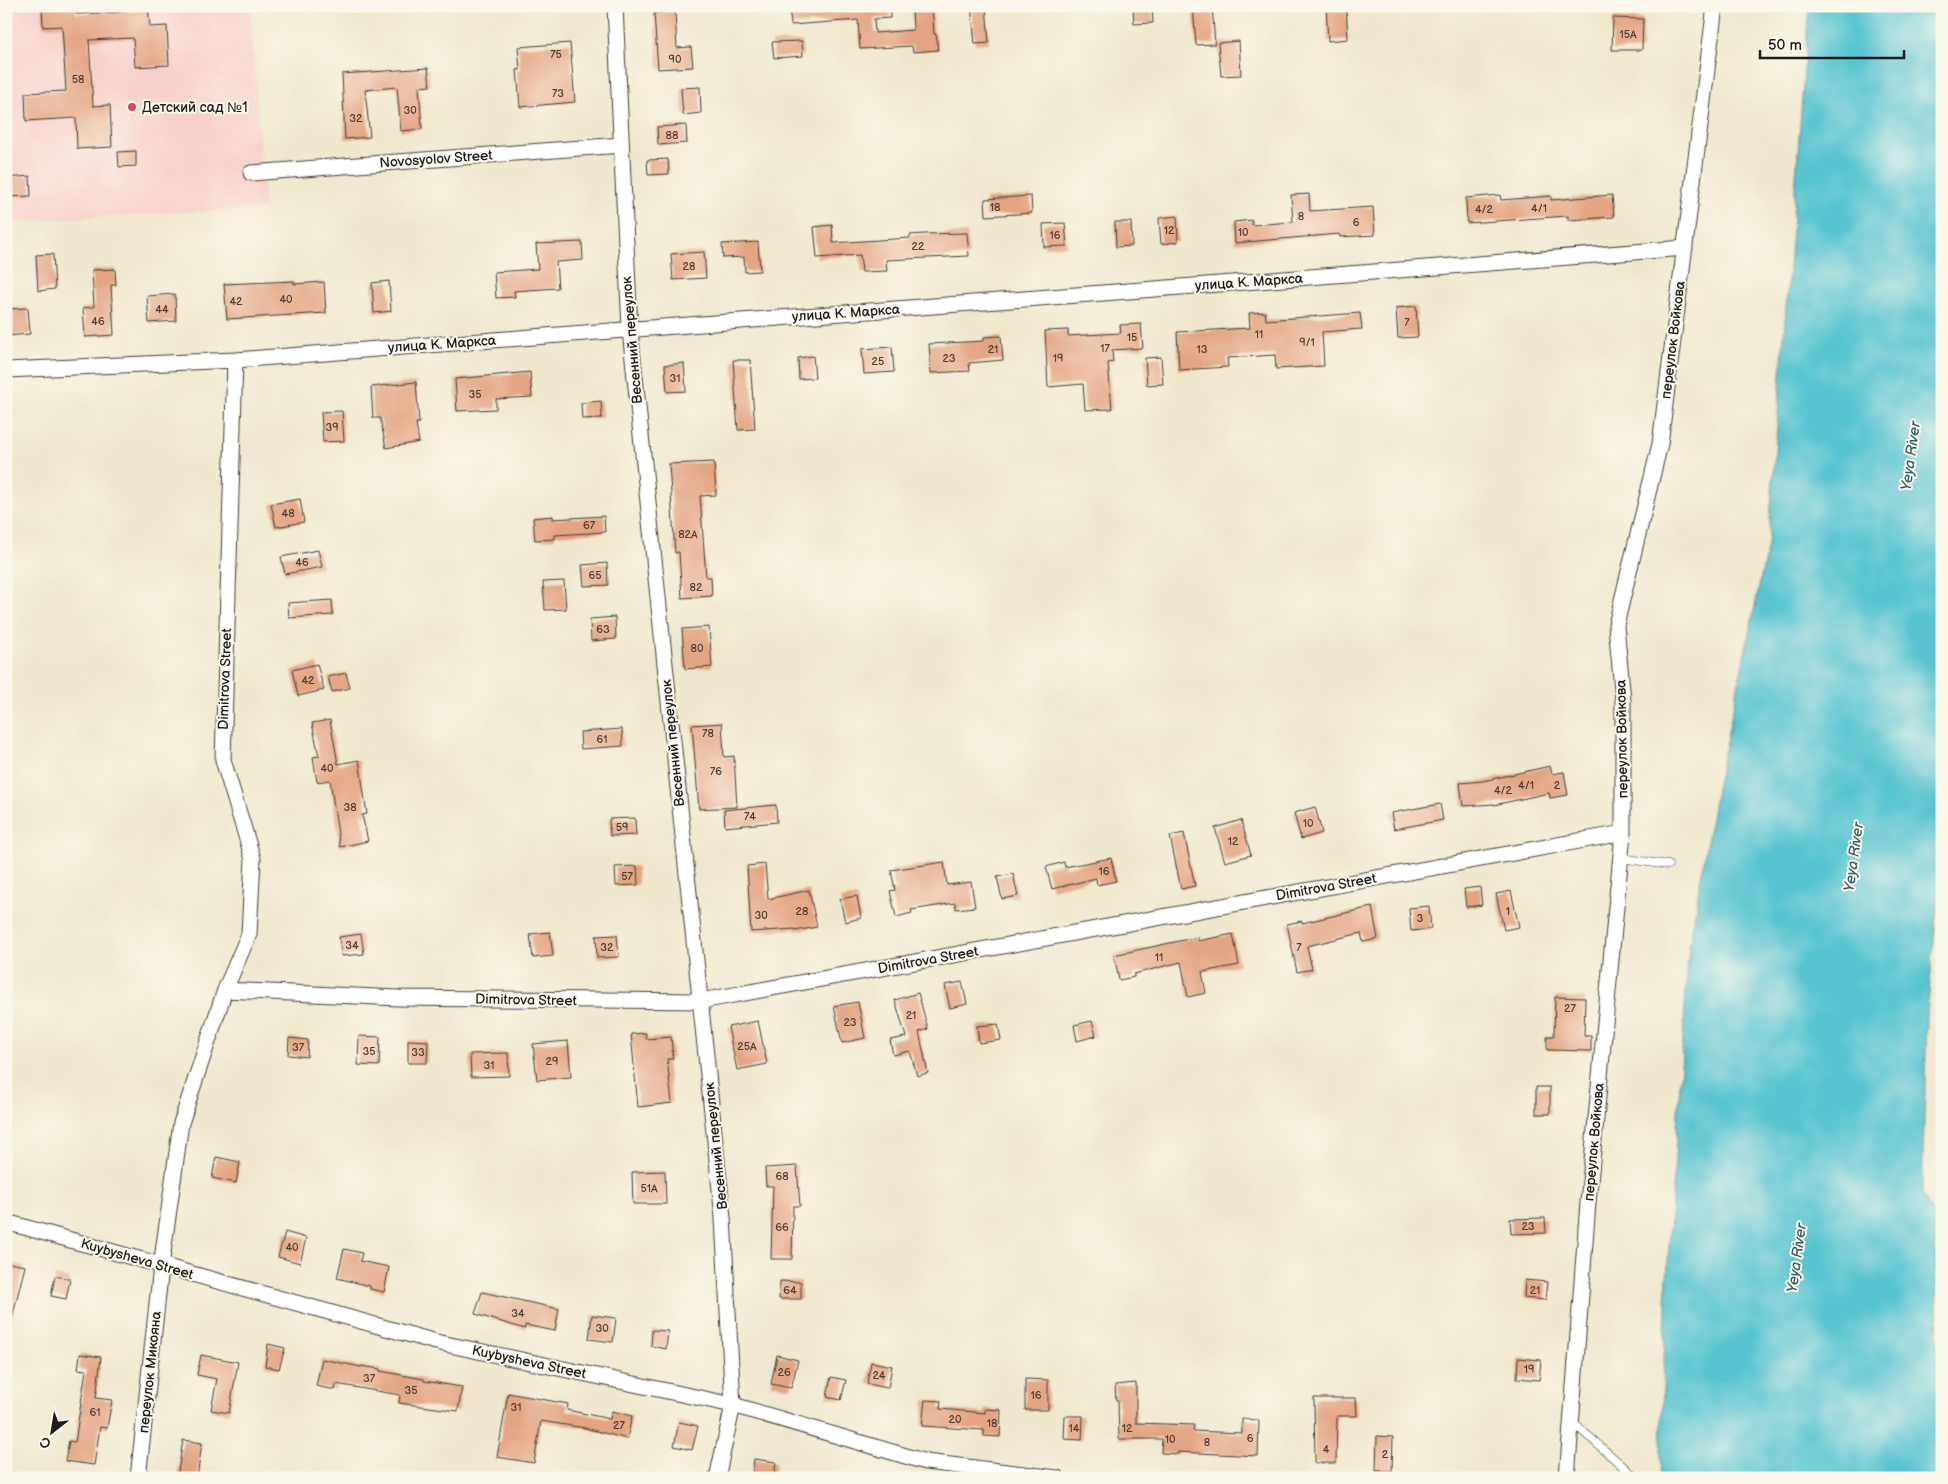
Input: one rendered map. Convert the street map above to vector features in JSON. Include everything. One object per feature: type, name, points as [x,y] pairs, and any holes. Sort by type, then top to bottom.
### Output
[{"type":"street","name":"Весенний переулок","points":[[615,6],[630,330],[723,1218],[733,1405],[717,1478]]},
{"type":"street","name":"переулок Войкова","points":[[1567,1478],[1588,1203],[1623,833],[1623,700],[1616,625],[1660,444],[1715,6]]},
{"type":"street","name":"Novosyolov Street","points":[[251,173],[621,146]]},
{"type":"street","name":"улица К. Маркса","points":[[6,370],[235,360],[1685,248]]},
{"type":"street","name":"Dimitrova Street","points":[[161,1266],[181,1122],[225,990],[249,934],[253,859],[223,760],[235,360]]},
{"type":"street","name":"Dimitrova Street","points":[[225,990],[409,998],[701,1001],[1623,833]]},
{"type":"street","name":"Kuybysheva Street","points":[[6,1222],[436,1342],[733,1405],[926,1462],[1057,1478]]},
{"type":"street","name":"переулок Микояна","points":[[138,1478],[161,1266]]},
{"type":"lane","points":[[1621,858],[1668,865]]},
{"type":"lane","points":[[1572,1421],[1633,1475]]},
{"type":"shaded area","name":"Детский сад №1","points":[[6,6],[250,6],[265,208],[6,222]]},
{"type":"water","name":"Yeya River","points":[[1809,6],[1942,6],[1942,852],[1927,1015],[1922,1193],[1935,1217],[1941,1478],[1660,1478],[1667,1278],[1689,947],[1716,789],[1768,545]]},
{"type":"building","points":[[42,6],[76,6],[76,14],[121,12],[121,6],[148,6],[150,27],[167,26],[169,65],[135,67],[133,38],[89,40],[93,106],[110,105],[112,147],[77,149],[76,118],[26,121],[25,93],[66,91],[62,26],[43,27]]},
{"type":"building","points":[[789,6],[890,6],[890,18],[874,19],[875,33],[913,30],[912,6],[932,6],[934,34],[936,34],[938,50],[913,52],[912,46],[860,49],[858,20],[791,25]]},
{"type":"building","points":[[971,6],[986,6],[989,43],[975,44]]},
{"type":"building","points":[[1133,6],[1152,6],[1153,23],[1134,24]]},
{"type":"building","points":[[1193,6],[1212,6],[1215,44],[1196,45]]},
{"type":"building","points":[[1326,6],[1346,6],[1348,39],[1328,41]]},
{"type":"building","points":[[675,12],[677,48],[691,47],[693,67],[658,69],[654,13]]},
{"type":"building","points":[[1613,18],[1643,19],[1642,50],[1612,50]]},
{"type":"building","points":[[802,41],[803,56],[774,58],[772,42]]},
{"type":"building","points":[[1239,41],[1241,75],[1221,76],[1218,43]]},
{"type":"building","points":[[570,43],[575,102],[520,107],[517,70],[520,70],[518,47]]},
{"type":"building","points":[[428,68],[430,86],[419,87],[422,129],[401,131],[397,87],[365,90],[370,137],[345,139],[342,74]]},
{"type":"building","points":[[700,87],[701,113],[683,115],[681,88]]},
{"type":"building","points":[[686,125],[687,143],[658,145],[657,127]]},
{"type":"building","points":[[136,151],[136,166],[119,167],[118,152]]},
{"type":"building","points":[[668,159],[669,174],[648,175],[647,160]]},
{"type":"building","points":[[30,176],[31,196],[6,197],[6,178]]},
{"type":"building","points":[[1309,194],[1310,211],[1373,207],[1375,235],[1340,237],[1339,234],[1235,243],[1234,222],[1252,220],[1252,225],[1293,222],[1291,195]]},
{"type":"building","points":[[1500,195],[1501,200],[1551,196],[1551,200],[1612,195],[1614,217],[1568,220],[1568,216],[1467,223],[1466,198]]},
{"type":"building","points":[[1031,196],[1032,213],[986,216],[985,199]]},
{"type":"building","points":[[1177,216],[1178,242],[1161,244],[1159,218]]},
{"type":"building","points":[[1115,222],[1131,222],[1132,246],[1116,247]]},
{"type":"building","points":[[1065,223],[1067,246],[1044,247],[1043,224]]},
{"type":"building","points":[[832,225],[833,243],[910,238],[910,235],[967,233],[969,256],[886,260],[887,271],[862,272],[860,255],[817,258],[814,227]]},
{"type":"building","points":[[582,242],[583,260],[556,262],[558,288],[514,291],[515,297],[496,298],[494,272],[538,269],[536,244]]},
{"type":"building","points":[[758,242],[760,271],[745,272],[744,257],[723,258],[722,244]]},
{"type":"building","points":[[704,252],[706,278],[673,280],[671,254]]},
{"type":"building","points":[[53,254],[55,289],[38,291],[36,255]]},
{"type":"building","points":[[115,269],[116,285],[111,285],[114,335],[85,337],[83,308],[94,307],[92,270]]},
{"type":"building","points":[[294,281],[294,284],[324,282],[326,313],[227,319],[224,284]]},
{"type":"building","points":[[389,281],[391,311],[374,313],[372,283]]},
{"type":"building","points":[[175,294],[176,321],[149,323],[147,296]]},
{"type":"building","points":[[1416,306],[1418,337],[1398,338],[1396,308]]},
{"type":"building","points":[[28,308],[30,334],[6,336],[6,309]]},
{"type":"building","points":[[1265,312],[1266,320],[1360,313],[1362,329],[1322,332],[1324,366],[1276,369],[1275,355],[1227,358],[1228,367],[1179,370],[1177,332],[1250,328],[1249,313]]},
{"type":"building","points":[[1141,324],[1143,348],[1112,350],[1113,362],[1108,363],[1112,409],[1085,410],[1083,384],[1048,387],[1045,331],[1068,330],[1068,336],[1121,333],[1120,325]]},
{"type":"building","points":[[1001,336],[1003,360],[969,363],[970,371],[931,373],[929,344],[984,341],[984,337]]},
{"type":"building","points":[[892,347],[894,372],[864,374],[862,349]]},
{"type":"building","points":[[813,356],[815,378],[799,379],[798,358]]},
{"type":"building","points":[[1161,357],[1163,384],[1147,385],[1145,358]]},
{"type":"building","points":[[733,360],[750,360],[755,429],[738,430]]},
{"type":"building","points":[[684,363],[686,391],[667,392],[665,365]]},
{"type":"building","points":[[530,372],[532,397],[496,399],[496,409],[457,411],[455,379]]},
{"type":"building","points":[[416,382],[419,423],[416,423],[419,442],[386,448],[380,418],[373,418],[371,387]]},
{"type":"building","points":[[601,401],[602,418],[582,419],[581,403]]},
{"type":"building","points":[[342,411],[344,441],[323,442],[321,412]]},
{"type":"building","points":[[714,462],[716,495],[700,496],[706,577],[711,577],[712,596],[682,598],[679,552],[675,553],[669,464]]},
{"type":"building","points":[[300,499],[304,522],[276,527],[271,504]]},
{"type":"building","points":[[553,516],[553,519],[604,516],[605,532],[555,535],[555,539],[535,540],[533,518]]},
{"type":"building","points":[[318,550],[322,567],[285,574],[281,557]]},
{"type":"building","points":[[607,563],[608,585],[584,586],[582,565]]},
{"type":"building","points":[[564,581],[566,609],[545,610],[543,582]]},
{"type":"building","points":[[332,600],[333,615],[289,618],[288,603]]},
{"type":"building","points":[[615,617],[616,639],[591,641],[590,619]]},
{"type":"building","points":[[709,627],[712,667],[685,669],[682,629]]},
{"type":"building","points":[[317,664],[324,690],[298,696],[292,670]]},
{"type":"building","points":[[346,673],[350,688],[332,692],[328,677]]},
{"type":"building","points":[[330,720],[338,764],[359,760],[367,814],[362,815],[368,841],[340,847],[330,780],[317,782],[313,757],[319,756],[312,723]]},
{"type":"building","points":[[722,723],[724,757],[734,756],[737,807],[699,809],[692,725]]},
{"type":"building","points":[[622,729],[623,746],[581,749],[580,732]]},
{"type":"building","points":[[1550,766],[1552,774],[1564,772],[1568,795],[1550,798],[1549,793],[1494,805],[1463,806],[1460,783],[1483,781]]},
{"type":"building","points":[[1440,804],[1443,820],[1394,829],[1391,813]]},
{"type":"building","points":[[776,805],[777,822],[725,827],[724,810]]},
{"type":"building","points":[[1315,807],[1322,833],[1301,839],[1294,813]]},
{"type":"building","points":[[635,818],[636,835],[610,836],[609,819]]},
{"type":"building","points":[[1241,820],[1251,855],[1225,862],[1215,828]]},
{"type":"building","points":[[1184,833],[1195,886],[1181,889],[1170,836]]},
{"type":"building","points":[[1111,858],[1116,881],[1097,885],[1096,878],[1052,889],[1046,867],[1064,862],[1065,867]]},
{"type":"building","points":[[944,862],[947,885],[971,882],[975,907],[956,909],[955,903],[911,910],[912,913],[896,917],[890,891],[895,890],[891,870]]},
{"type":"building","points":[[765,864],[768,899],[809,890],[817,927],[795,931],[795,929],[751,932],[747,866]]},
{"type":"building","points":[[637,866],[638,885],[616,886],[615,867]]},
{"type":"building","points":[[1013,874],[1018,896],[1002,899],[997,877]]},
{"type":"building","points":[[1480,887],[1482,905],[1466,907],[1464,889]]},
{"type":"building","points":[[1511,891],[1519,927],[1504,930],[1496,894]]},
{"type":"building","points":[[857,896],[861,918],[845,922],[840,899]]},
{"type":"building","points":[[1429,906],[1431,929],[1411,931],[1409,908]]},
{"type":"building","points":[[1372,907],[1378,939],[1363,942],[1361,933],[1307,946],[1312,969],[1297,972],[1287,924],[1302,921],[1302,923]]},
{"type":"building","points":[[550,932],[553,956],[533,958],[530,934]]},
{"type":"building","points":[[361,934],[364,954],[342,956],[339,937]]},
{"type":"building","points":[[1233,934],[1239,965],[1202,972],[1206,993],[1188,997],[1181,962],[1134,974],[1134,977],[1119,980],[1114,955],[1198,937],[1198,941]]},
{"type":"building","points":[[617,935],[619,957],[597,958],[596,936]]},
{"type":"building","points":[[962,982],[967,1004],[950,1008],[945,985]]},
{"type":"building","points":[[918,993],[928,1029],[919,1032],[928,1073],[917,1076],[910,1051],[893,1055],[890,1040],[906,1037],[895,1000]]},
{"type":"building","points":[[1555,997],[1585,998],[1584,1036],[1591,1036],[1591,1051],[1547,1050],[1547,1036],[1554,1036]]},
{"type":"building","points":[[858,1002],[865,1038],[842,1043],[834,1006]]},
{"type":"building","points":[[758,1021],[767,1064],[737,1070],[728,1027]]},
{"type":"building","points":[[1092,1021],[1096,1036],[1077,1041],[1074,1025]]},
{"type":"building","points":[[998,1024],[1001,1040],[979,1043],[977,1026]]},
{"type":"building","points":[[646,1033],[646,1039],[671,1037],[673,1059],[667,1059],[672,1103],[638,1107],[631,1034]]},
{"type":"building","points":[[359,1036],[380,1037],[379,1066],[358,1065]]},
{"type":"building","points":[[289,1038],[308,1040],[307,1057],[288,1055]]},
{"type":"building","points":[[408,1040],[428,1041],[427,1063],[408,1063]]},
{"type":"building","points":[[568,1041],[571,1077],[537,1080],[533,1044]]},
{"type":"building","points":[[508,1053],[509,1076],[471,1077],[470,1054]]},
{"type":"building","points":[[1536,1087],[1550,1087],[1550,1114],[1536,1114]]},
{"type":"building","points":[[216,1157],[240,1162],[236,1183],[212,1178]]},
{"type":"building","points":[[797,1166],[800,1206],[793,1206],[792,1259],[771,1259],[773,1186],[766,1186],[765,1168]]},
{"type":"building","points":[[665,1171],[666,1204],[633,1204],[632,1172]]},
{"type":"building","points":[[1545,1218],[1546,1233],[1511,1234],[1510,1219]]},
{"type":"building","points":[[285,1232],[306,1238],[300,1263],[278,1257]]},
{"type":"building","points":[[344,1249],[362,1253],[360,1261],[389,1267],[384,1292],[370,1289],[370,1286],[337,1278]]},
{"type":"building","points":[[9,1263],[25,1266],[12,1318],[6,1318],[6,1276]]},
{"type":"building","points":[[55,1276],[70,1279],[66,1299],[51,1296]]},
{"type":"building","points":[[1525,1280],[1547,1282],[1545,1300],[1524,1298]]},
{"type":"building","points":[[780,1281],[801,1282],[801,1299],[779,1299]]},
{"type":"building","points":[[482,1292],[559,1309],[555,1331],[525,1325],[525,1329],[475,1314]]},
{"type":"building","points":[[592,1315],[616,1318],[613,1342],[589,1339]]},
{"type":"building","points":[[652,1330],[668,1331],[666,1349],[651,1346]]},
{"type":"building","points":[[268,1344],[285,1348],[279,1369],[265,1366]]},
{"type":"building","points":[[80,1354],[101,1357],[96,1398],[112,1400],[107,1428],[100,1427],[94,1465],[65,1461],[69,1441],[75,1442],[86,1370],[78,1369]]},
{"type":"building","points":[[201,1355],[238,1362],[229,1413],[211,1410],[217,1379],[197,1375]]},
{"type":"building","points":[[777,1355],[798,1360],[791,1388],[771,1384]]},
{"type":"building","points":[[1518,1358],[1541,1360],[1539,1380],[1517,1378]]},
{"type":"building","points":[[322,1359],[380,1369],[380,1371],[424,1379],[424,1381],[462,1387],[458,1411],[399,1403],[400,1395],[336,1384],[335,1390],[316,1386]]},
{"type":"building","points":[[871,1362],[892,1366],[888,1388],[867,1384]]},
{"type":"building","points":[[831,1377],[846,1380],[841,1400],[827,1397]]},
{"type":"building","points":[[1025,1379],[1048,1380],[1048,1410],[1025,1410]]},
{"type":"building","points":[[1136,1383],[1136,1423],[1194,1425],[1193,1431],[1242,1433],[1242,1419],[1259,1420],[1258,1456],[1178,1452],[1178,1454],[1161,1453],[1162,1439],[1119,1439],[1118,1400],[1116,1400],[1115,1385]]},
{"type":"building","points":[[508,1393],[568,1404],[567,1410],[610,1419],[612,1411],[632,1416],[627,1439],[585,1428],[541,1421],[534,1463],[497,1457]]},
{"type":"building","points":[[1314,1398],[1356,1398],[1357,1416],[1337,1416],[1336,1463],[1315,1463]]},
{"type":"building","points":[[925,1400],[941,1401],[940,1409],[985,1413],[985,1409],[1001,1410],[1000,1437],[984,1436],[984,1430],[922,1426]]},
{"type":"building","points":[[1065,1416],[1083,1416],[1082,1440],[1064,1439]]},
{"type":"building","points":[[679,1422],[698,1426],[692,1450],[674,1446]]},
{"type":"building","points":[[1377,1436],[1393,1437],[1392,1471],[1376,1471]]},
{"type":"building","points":[[183,1440],[202,1443],[197,1478],[177,1478]]},
{"type":"building","points":[[754,1459],[776,1462],[774,1478],[752,1478]]},
{"type":"place","name":"Детский сад №1","points":[[132,107]]}]
